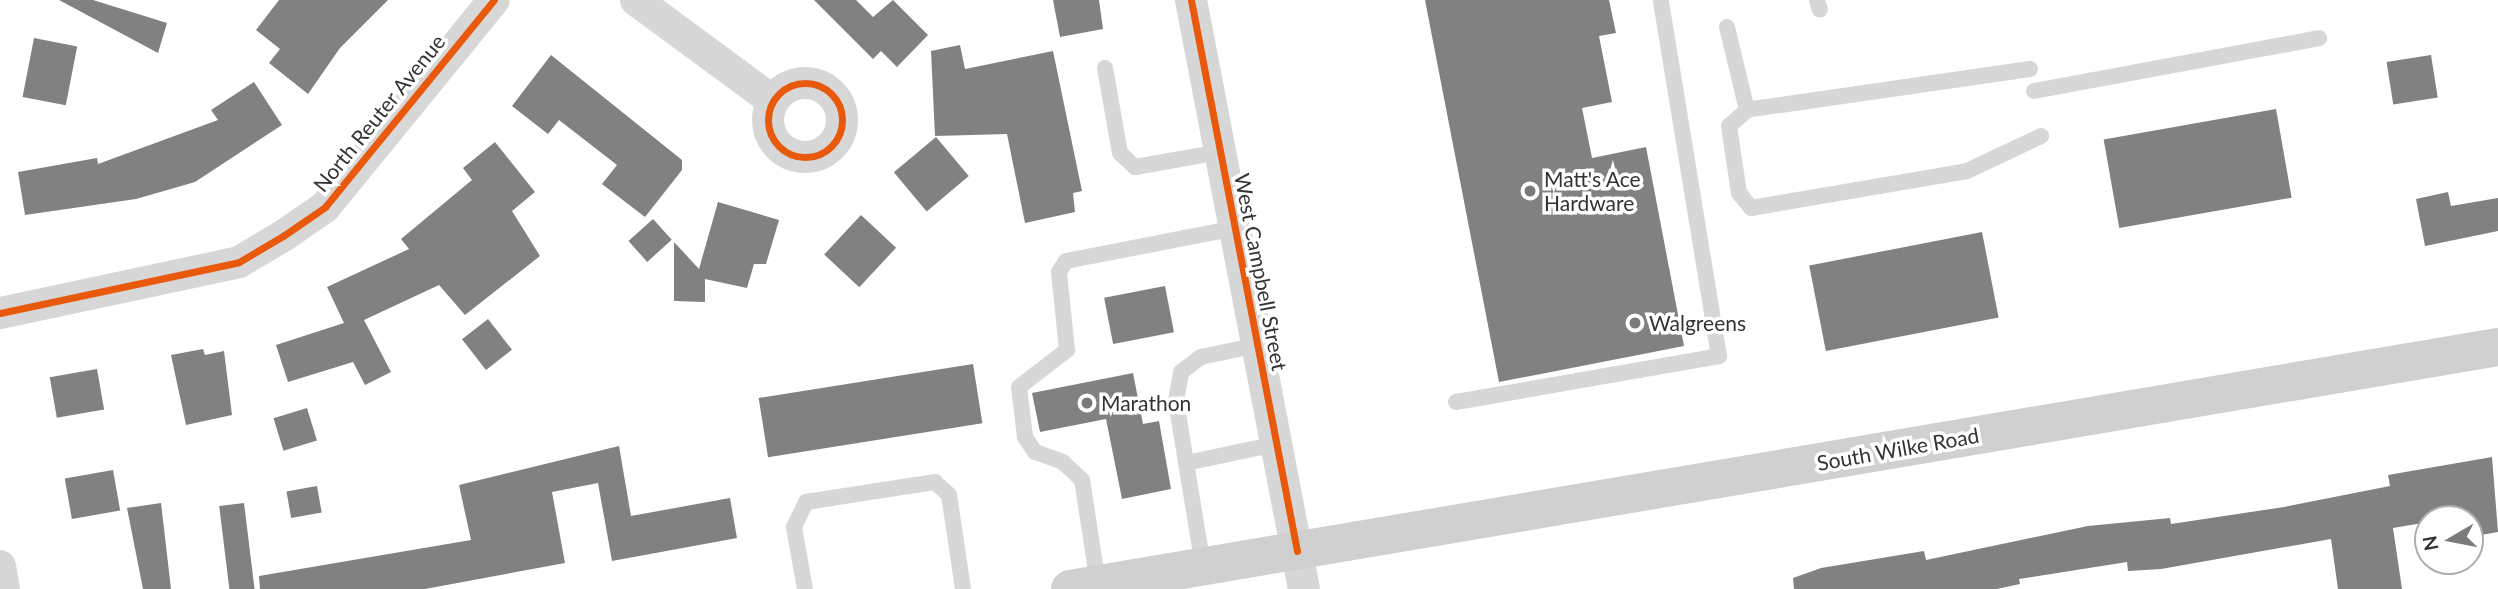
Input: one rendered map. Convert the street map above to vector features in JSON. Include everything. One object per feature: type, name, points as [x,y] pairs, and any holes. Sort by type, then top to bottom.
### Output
[{"type":"main road","name":"South Wilke Road","points":[[1084,587],[2498,346]]},
{"type":"street","name":"North Reuter Avenue","points":[[0,313],[239,262],[283,236],[325,207],[494,0]]},
{"type":"street","points":[[636,0],[773,101]]},
{"type":"street","name":"West Campbell Street","points":[[1191,0],[1304,589]]},
{"type":"street","points":[[0,566],[4,589]]},
{"type":"lane","points":[[1456,402],[1719,356],[1661,0]]},
{"type":"lane","points":[[1727,27],[1747,110]]},
{"type":"lane","points":[[2034,91],[2319,38]]},
{"type":"lane","points":[[1105,68],[1120,153],[1135,167],[1220,152]]},
{"type":"lane","points":[[2030,69],[1747,110],[1729,125],[1739,192],[1751,208],[1967,171],[2042,136]]},
{"type":"lane","points":[[1084,587],[1082,480],[1063,462],[1035,452],[1025,438],[1018,387],[1026,376],[1057,363],[1067,349],[1059,272],[1066,261],[1235,228]]},
{"type":"lane","points":[[1203,566],[1176,401],[1181,372],[1201,357],[1258,345]]},
{"type":"lane","points":[[1186,463],[1276,444]]},
{"type":"lane","points":[[805,589],[794,527],[806,502],[934,482],[949,495],[963,589]]},
{"type":"building","points":[[59,0],[93,0],[167,23],[158,53]]},
{"type":"building","points":[[279,0],[388,0],[340,48],[308,94],[269,63],[280,49],[256,30]]},
{"type":"building","points":[[814,0],[856,0],[873,17],[893,0],[928,35],[897,67],[881,51],[873,59]]},
{"type":"building","points":[[1053,0],[1099,0],[1103,29],[1060,37]]},
{"type":"building","points":[[1425,0],[1609,0],[1616,33],[1599,36],[1612,102],[1582,108],[1592,158],[1646,147],[1684,346],[1499,382]]},
{"type":"building","points":[[34,38],[77,46],[66,105],[23,97]]},
{"type":"building","points":[[960,45],[965,69],[1053,51],[1082,191],[1073,193],[1075,212],[1025,223],[1007,134],[935,136],[931,51]]},
{"type":"building","points":[[551,55],[682,160],[682,170],[645,217],[602,184],[617,165],[559,120],[548,134],[512,106]]},
{"type":"building","points":[[2431,55],[2438,97],[2393,105],[2387,62]]},
{"type":"building","points":[[254,82],[282,125],[195,182],[136,199],[25,215],[18,172],[97,158],[98,164],[218,120],[211,110]]},
{"type":"building","points":[[2276,109],[2292,198],[2119,228],[2104,139]]},
{"type":"building","points":[[936,137],[969,176],[927,211],[894,172]]},
{"type":"building","points":[[495,142],[535,192],[512,211],[540,256],[465,315],[439,285],[364,320],[391,372],[365,385],[353,362],[288,382],[276,345],[344,323],[327,287],[409,249],[401,239],[472,180],[463,168]]},
{"type":"building","points":[[2448,192],[2451,206],[2498,198],[2498,231],[2425,246],[2416,199]]},
{"type":"building","points":[[718,202],[779,220],[766,264],[754,264],[747,288],[705,279],[705,302],[674,301],[674,242],[699,269]]},
{"type":"building","points":[[861,215],[896,248],[859,287],[824,254]]},
{"type":"building","points":[[653,219],[672,240],[647,262],[628,241]]},
{"type":"building","points":[[1982,232],[1999,317],[1826,351],[1809,266]]},
{"type":"building","points":[[1165,286],[1174,332],[1113,344],[1104,298]]},
{"type":"building","points":[[488,319],[512,350],[486,370],[462,339]]},
{"type":"building","points":[[203,349],[205,355],[224,351],[232,415],[186,425],[171,355]]},
{"type":"building","points":[[973,364],[982,423],[768,457],[759,398]]},
{"type":"building","points":[[97,369],[104,409],[57,418],[50,377]]},
{"type":"building","points":[[1133,373],[1143,424],[1159,421],[1171,489],[1122,499],[1106,419],[1040,432],[1032,393]]},
{"type":"building","points":[[307,408],[317,441],[283,451],[274,418]]},
{"type":"building","points":[[619,446],[631,516],[730,498],[737,538],[612,561],[598,483],[552,492],[565,563],[425,589],[260,589],[259,576],[471,540],[459,485]]},
{"type":"building","points":[[2492,457],[2498,532],[2484,534],[2484,505],[2414,505],[2414,524],[2393,528],[2402,589],[2338,589],[2331,539],[2161,569],[2128,571],[2127,562],[2019,579],[2020,584],[1997,589],[1794,589],[1793,578],[1821,568],[1924,551],[1926,560],[2088,526],[2170,518],[2171,524],[2284,507],[2390,486],[2388,475]]},
{"type":"building","points":[[113,470],[120,510],[72,519],[65,479]]},
{"type":"building","points":[[317,486],[322,513],[291,518],[286,491]]},
{"type":"building","points":[[161,503],[171,589],[143,589],[127,508]]},
{"type":"building","points":[[244,503],[255,589],[229,589],[219,506]]},
{"type":"cycle path","points":[[0,313],[239,262],[283,236],[325,207],[494,0]]},
{"type":"cycle path","points":[[1191,0],[1297,551]]},
{"type":"cycle path","points":[[805,83],[819,86],[831,94],[839,106],[842,120],[839,134],[831,146],[819,154],[805,157],[791,154],[779,146],[771,134],[768,120],[771,106],[779,94],[791,86],[805,83]]},
{"type":"place","name":"Matt's Ace Hardware","points":[[1530,191]]},
{"type":"place","name":"Walgreens","points":[[1635,323]]},
{"type":"place","name":"Marathon","points":[[1087,403]]}]
